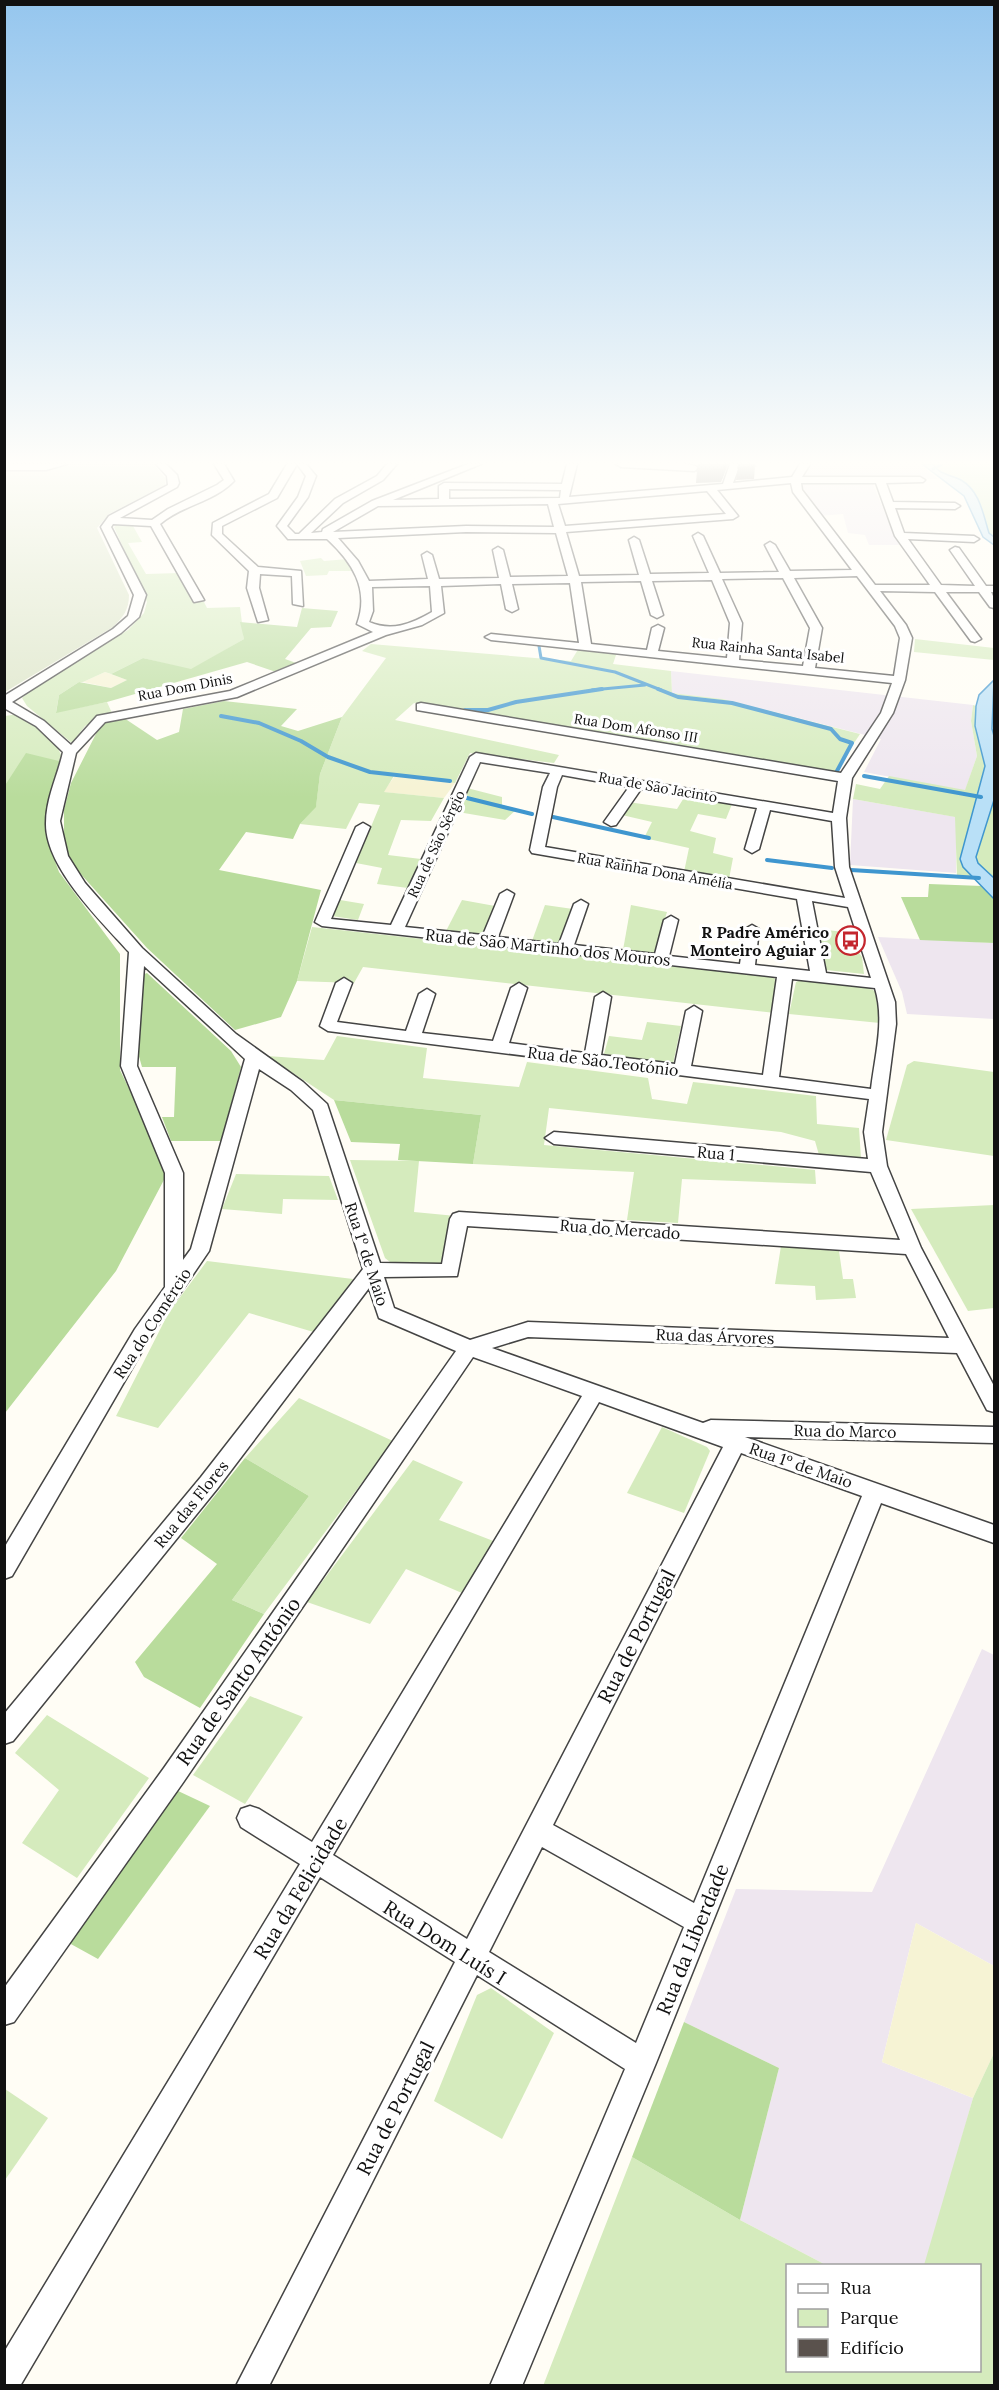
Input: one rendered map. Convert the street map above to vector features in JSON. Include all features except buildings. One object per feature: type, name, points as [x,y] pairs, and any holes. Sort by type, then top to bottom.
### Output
[{"type":"street","points":[[4,703],[117,631],[137,610],[140,595],[130,576]]},
{"type":"street","points":[[184,576],[198,600]]},
{"type":"street","points":[[254,576],[253,588],[262,620]]},
{"type":"street","points":[[297,576],[299,604]]},
{"type":"street","points":[[360,576],[365,584],[368,604],[363,624],[383,632]]},
{"type":"street","points":[[433,576],[435,583]]},
{"type":"street","points":[[502,576],[512,609]]},
{"type":"street","points":[[573,576],[585,645]]},
{"type":"street","points":[[365,584],[768,576]]},
{"type":"street","points":[[786,576],[816,628],[809,669]]},
{"type":"street","points":[[861,576],[906,638],[899,680],[887,713],[845,778],[839,818],[842,867],[887,1002],[888,1023],[873,1132],[878,1166],[912,1248],[994,1404]]},
{"type":"street","points":[[930,576],[975,639]]},
{"type":"street","points":[[977,576],[989,589],[994,605]]},
{"type":"street","points":[[718,577],[736,623],[733,660]]},
{"type":"street","points":[[647,578],[657,615]]},
{"type":"street","name":"Rua Dom Dinis","points":[[70,751],[79,746],[90,725],[101,719],[233,694],[383,632],[403,628],[438,613],[435,583]]},
{"type":"street","points":[[870,588],[989,589]]},
{"type":"street","points":[[652,652],[657,628]]},
{"type":"street","name":"Rua Rainha Santa Isabel","points":[[491,637],[733,660],[899,680]]},
{"type":"street","points":[[4,703],[23,710],[47,726],[70,751]]},
{"type":"street","name":"Rua Dom Afonso III","points":[[422,707],[845,778]]},
{"type":"street","name":"Rua 1º de Maio","points":[[70,751],[67,773],[54,808],[53,831],[65,866],[137,951],[194,1008],[254,1057],[308,1092],[321,1108],[386,1312],[469,1348],[994,1534]]},
{"type":"street","name":"Rua de São Jacinto","points":[[476,757],[839,818]]},
{"type":"street","name":"Rua de São Sérgio","points":[[396,930],[476,757]]},
{"type":"street","name":"Rua Rainha Dona Amélia","points":[[558,770],[550,787],[537,850],[855,904]]},
{"type":"street","points":[[611,822],[637,784]]},
{"type":"street","points":[[752,849],[765,805]]},
{"type":"street","name":"Rua de São Martinho dos Mouros","points":[[363,827],[322,922],[881,984]]},
{"type":"street","points":[[489,940],[507,894]]},
{"type":"street","points":[[804,897],[819,976]]},
{"type":"street","points":[[565,949],[581,904]]},
{"type":"street","points":[[661,959],[671,920]]},
{"type":"street","points":[[747,968],[752,929]]},
{"type":"street","points":[[137,951],[129,1066],[174,1173],[174,1287]]},
{"type":"street","points":[[770,1082],[785,973]]},
{"type":"street","name":"Rua de São Teotónio","points":[[344,983],[328,1026],[878,1095]]},
{"type":"street","points":[[499,1048],[519,988]]},
{"type":"street","points":[[412,1037],[428,994]]},
{"type":"street","points":[[592,1059],[603,997]]},
{"type":"street","points":[[682,1071],[694,1011]]},
{"type":"street","name":"Rua do Comércio","points":[[4,1569],[142,1334],[200,1251],[254,1057]]},
{"type":"street","name":"Rua 1","points":[[554,1138],[878,1166]]},
{"type":"street","name":"Rua do Mercado","points":[[372,1270],[450,1271],[459,1219],[912,1248]]},
{"type":"street","name":"Rua das Flores","points":[[4,1734],[209,1483],[372,1270]]},
{"type":"street","name":"Rua das Árvores","points":[[469,1348],[528,1329],[965,1346]]},
{"type":"street","name":"Rua de Santo António","points":[[4,2012],[180,1766],[469,1348]]},
{"type":"street","name":"Rua da Felicidade","points":[[4,2383],[595,1392]]},
{"type":"street","name":"Rua do Marco","points":[[696,1428],[994,1435]]},
{"type":"street","name":"Rua de Portugal","points":[[252,2385],[736,1442]]},
{"type":"street","name":"Rua da Liberdade","points":[[506,2385],[642,2063],[698,1920],[875,1491]]},
{"type":"street","name":"Rua Dom Luís I","points":[[250,1818],[642,2063]]},
{"type":"street","points":[[537,1830],[698,1920]]},
{"type":"shaded area","points":[[671,671],[973,705],[971,721],[977,756],[965,791],[864,772],[881,739],[723,699],[672,693]]},
{"type":"shaded area","points":[[105,672],[127,680],[111,688],[83,682]]},
{"type":"shaded area","points":[[395,776],[455,783],[444,798],[383,792]]},
{"type":"shaded area","points":[[853,799],[956,817],[956,873],[850,865]]},
{"type":"shaded area","points":[[878,937],[994,943],[994,1019],[907,1014],[902,992]]},
{"type":"shaded area","points":[[982,1649],[994,1655],[994,1966],[916,1923],[882,2062],[973,2098],[926,2264],[824,2264],[740,2220],[779,2068],[684,2022],[736,1889],[872,1892]]},
{"type":"shaded area","points":[[916,1923],[994,1966],[994,2053],[973,2098],[882,2062]]},
{"type":"green space","points":[[5,576],[120,576],[129,595],[128,605],[113,627],[5,692]]},
{"type":"green space","points":[[135,576],[180,576],[191,600],[204,602],[207,608],[240,607],[244,639],[191,670],[143,658],[111,674],[105,672],[79,682],[59,695],[56,712],[107,702],[112,713],[85,726],[72,743],[27,706],[22,698],[35,686],[128,630],[144,613],[147,602]]},
{"type":"green space","points":[[302,608],[338,611],[331,627],[311,628],[285,659],[299,664],[276,672],[247,662],[107,702],[56,713],[59,695],[79,682],[111,688],[127,680],[111,674],[143,658],[191,669],[244,639],[240,622],[297,627]]},
{"type":"green space","points":[[915,639],[994,648],[994,660],[914,652]]},
{"type":"green space","points":[[371,644],[571,661],[579,648],[617,652],[613,664],[671,671],[672,693],[723,699],[860,734],[835,772],[414,703],[395,720],[559,755],[554,763],[470,753],[455,783],[394,776],[384,792],[444,798],[431,821],[401,820],[388,855],[421,859],[408,888],[377,884],[382,868],[356,863],[380,805],[359,803],[346,829],[300,824],[316,806],[320,774],[342,717],[386,658],[362,651]]},
{"type":"green space","points":[[224,701],[297,709],[281,726],[298,731],[342,717],[320,774],[316,807],[300,824],[293,839],[246,832],[219,870],[321,890],[297,981],[281,1017],[235,1030],[147,948],[70,862],[64,840],[64,810],[71,783],[102,722],[121,716],[157,740],[179,732],[183,709]]},
{"type":"green space","points":[[973,705],[976,706],[975,726],[985,766],[960,859],[974,878],[957,878],[955,817],[853,799],[856,784],[880,789],[889,776],[965,790],[977,756],[971,721]]},
{"type":"green space","points":[[18,714],[32,721],[46,733],[57,747],[63,762],[5,787],[5,716]]},
{"type":"green space","points":[[26,753],[63,762],[46,810],[47,839],[59,872],[120,954],[120,1070],[154,1141],[166,1176],[116,1271],[5,1413],[4,787]]},
{"type":"green space","points":[[467,788],[502,797],[502,805],[517,809],[505,820],[458,812]]},
{"type":"green space","points":[[685,796],[732,804],[726,819],[698,814],[690,831],[716,838],[713,853],[733,858],[729,879],[684,872],[689,848],[644,838],[652,822],[622,815],[628,802],[677,809]]},
{"type":"green space","points":[[994,800],[994,878],[978,863],[976,857]]},
{"type":"green space","points":[[929,884],[982,886],[994,899],[994,943],[920,940],[901,897],[928,897]]},
{"type":"green space","points":[[340,900],[364,904],[358,920],[332,916]]},
{"type":"green space","points":[[462,900],[495,906],[486,933],[481,935],[446,931]]},
{"type":"green space","points":[[545,905],[573,909],[563,944],[532,941]]},
{"type":"green space","points":[[631,905],[667,912],[654,954],[623,950]]},
{"type":"green space","points":[[312,927],[772,977],[777,980],[775,1013],[363,967],[354,983],[297,981]]},
{"type":"green space","points":[[818,929],[844,932],[862,957],[864,974],[826,970]]},
{"type":"green space","points":[[147,973],[231,1051],[241,1067],[221,1141],[171,1141],[162,1117],[174,1117],[176,1067],[142,1067],[138,1053],[139,976]]},
{"type":"green space","points":[[803,979],[868,988],[875,991],[880,1023],[789,1014],[796,982]]},
{"type":"green space","points":[[647,1022],[681,1026],[673,1064],[604,1054],[609,1036],[642,1040]]},
{"type":"green space","points":[[337,1036],[427,1048],[423,1078],[519,1087],[527,1062],[648,1078],[652,1099],[687,1104],[693,1082],[816,1096],[817,1124],[859,1128],[861,1158],[819,1155],[815,1141],[781,1132],[549,1108],[544,1145],[815,1170],[816,1184],[682,1179],[678,1223],[627,1220],[634,1172],[473,1164],[481,1115],[334,1100],[267,1056],[324,1060]]},
{"type":"green space","points":[[914,1061],[994,1072],[994,1156],[886,1140],[907,1065]]},
{"type":"green space","points":[[334,1100],[481,1115],[473,1164],[398,1160],[400,1144],[351,1142]]},
{"type":"green space","points":[[350,1160],[419,1161],[414,1212],[456,1216],[446,1260],[436,1265],[390,1262],[385,1258]]},
{"type":"green space","points":[[236,1174],[329,1176],[338,1200],[283,1199],[282,1214],[222,1209]]},
{"type":"green space","points":[[994,1205],[994,1308],[968,1311],[911,1209]]},
{"type":"green space","points":[[781,1246],[839,1251],[843,1279],[853,1279],[856,1298],[816,1300],[815,1286],[775,1284]]},
{"type":"green space","points":[[207,1261],[353,1279],[317,1333],[249,1313],[158,1428],[116,1416],[169,1312]]},
{"type":"green space","points":[[299,1398],[393,1441],[264,1614],[232,1600],[309,1496],[245,1458]]},
{"type":"green space","points":[[662,1427],[707,1447],[710,1451],[684,1513],[627,1493]]},
{"type":"green space","points":[[245,1458],[309,1496],[232,1600],[264,1614],[200,1708],[144,1677],[135,1662],[217,1564],[181,1538]]},
{"type":"green space","points":[[413,1460],[463,1482],[439,1520],[496,1542],[462,1593],[406,1569],[370,1624],[307,1602]]},
{"type":"green space","points":[[250,1696],[303,1717],[245,1804],[193,1775]]},
{"type":"green space","points":[[47,1715],[149,1778],[77,1878],[22,1843],[59,1790],[15,1753]]},
{"type":"green space","points":[[176,1790],[210,1806],[98,1959],[69,1943]]},
{"type":"green space","points":[[491,1988],[554,2033],[502,2139],[434,2101],[477,1995]]},
{"type":"green space","points":[[684,2022],[779,2068],[740,2220],[632,2157]]},
{"type":"green space","points":[[994,2053],[994,2385],[543,2386],[632,2157],[740,2220],[824,2264],[786,2264],[786,2372],[981,2372],[981,2264],[924,2264],[973,2098]]},
{"type":"green space","points":[[5,2089],[48,2118],[5,2180]]},
{"type":"water","points":[[994,680],[992,729],[994,736],[994,800],[976,857],[978,863],[994,878],[994,899],[963,867],[960,859],[985,766],[975,726],[976,706],[979,695]]},
{"type":"waterway","points":[[539,646],[541,658],[615,672],[661,690]]},
{"type":"waterway","points":[[601,689],[645,685]]},
{"type":"waterway","points":[[465,710],[488,710],[516,702],[601,689]]},
{"type":"waterway","points":[[592,690],[601,689]]},
{"type":"waterway","points":[[658,689],[678,697],[732,703],[831,729],[840,739],[852,743],[837,771]]},
{"type":"waterway","points":[[221,716],[259,723],[301,741],[328,757],[370,772],[450,781]]},
{"type":"waterway","points":[[864,776],[981,797]]},
{"type":"waterway","points":[[467,798],[532,814]]},
{"type":"waterway","points":[[553,817],[649,838]]},
{"type":"waterway","points":[[767,860],[832,868]]},
{"type":"waterway","points":[[851,870],[979,878]]},
{"type":"place","name":"R Padre Américo Monteiro Aguiar 2","points":[[850,941]]}]
